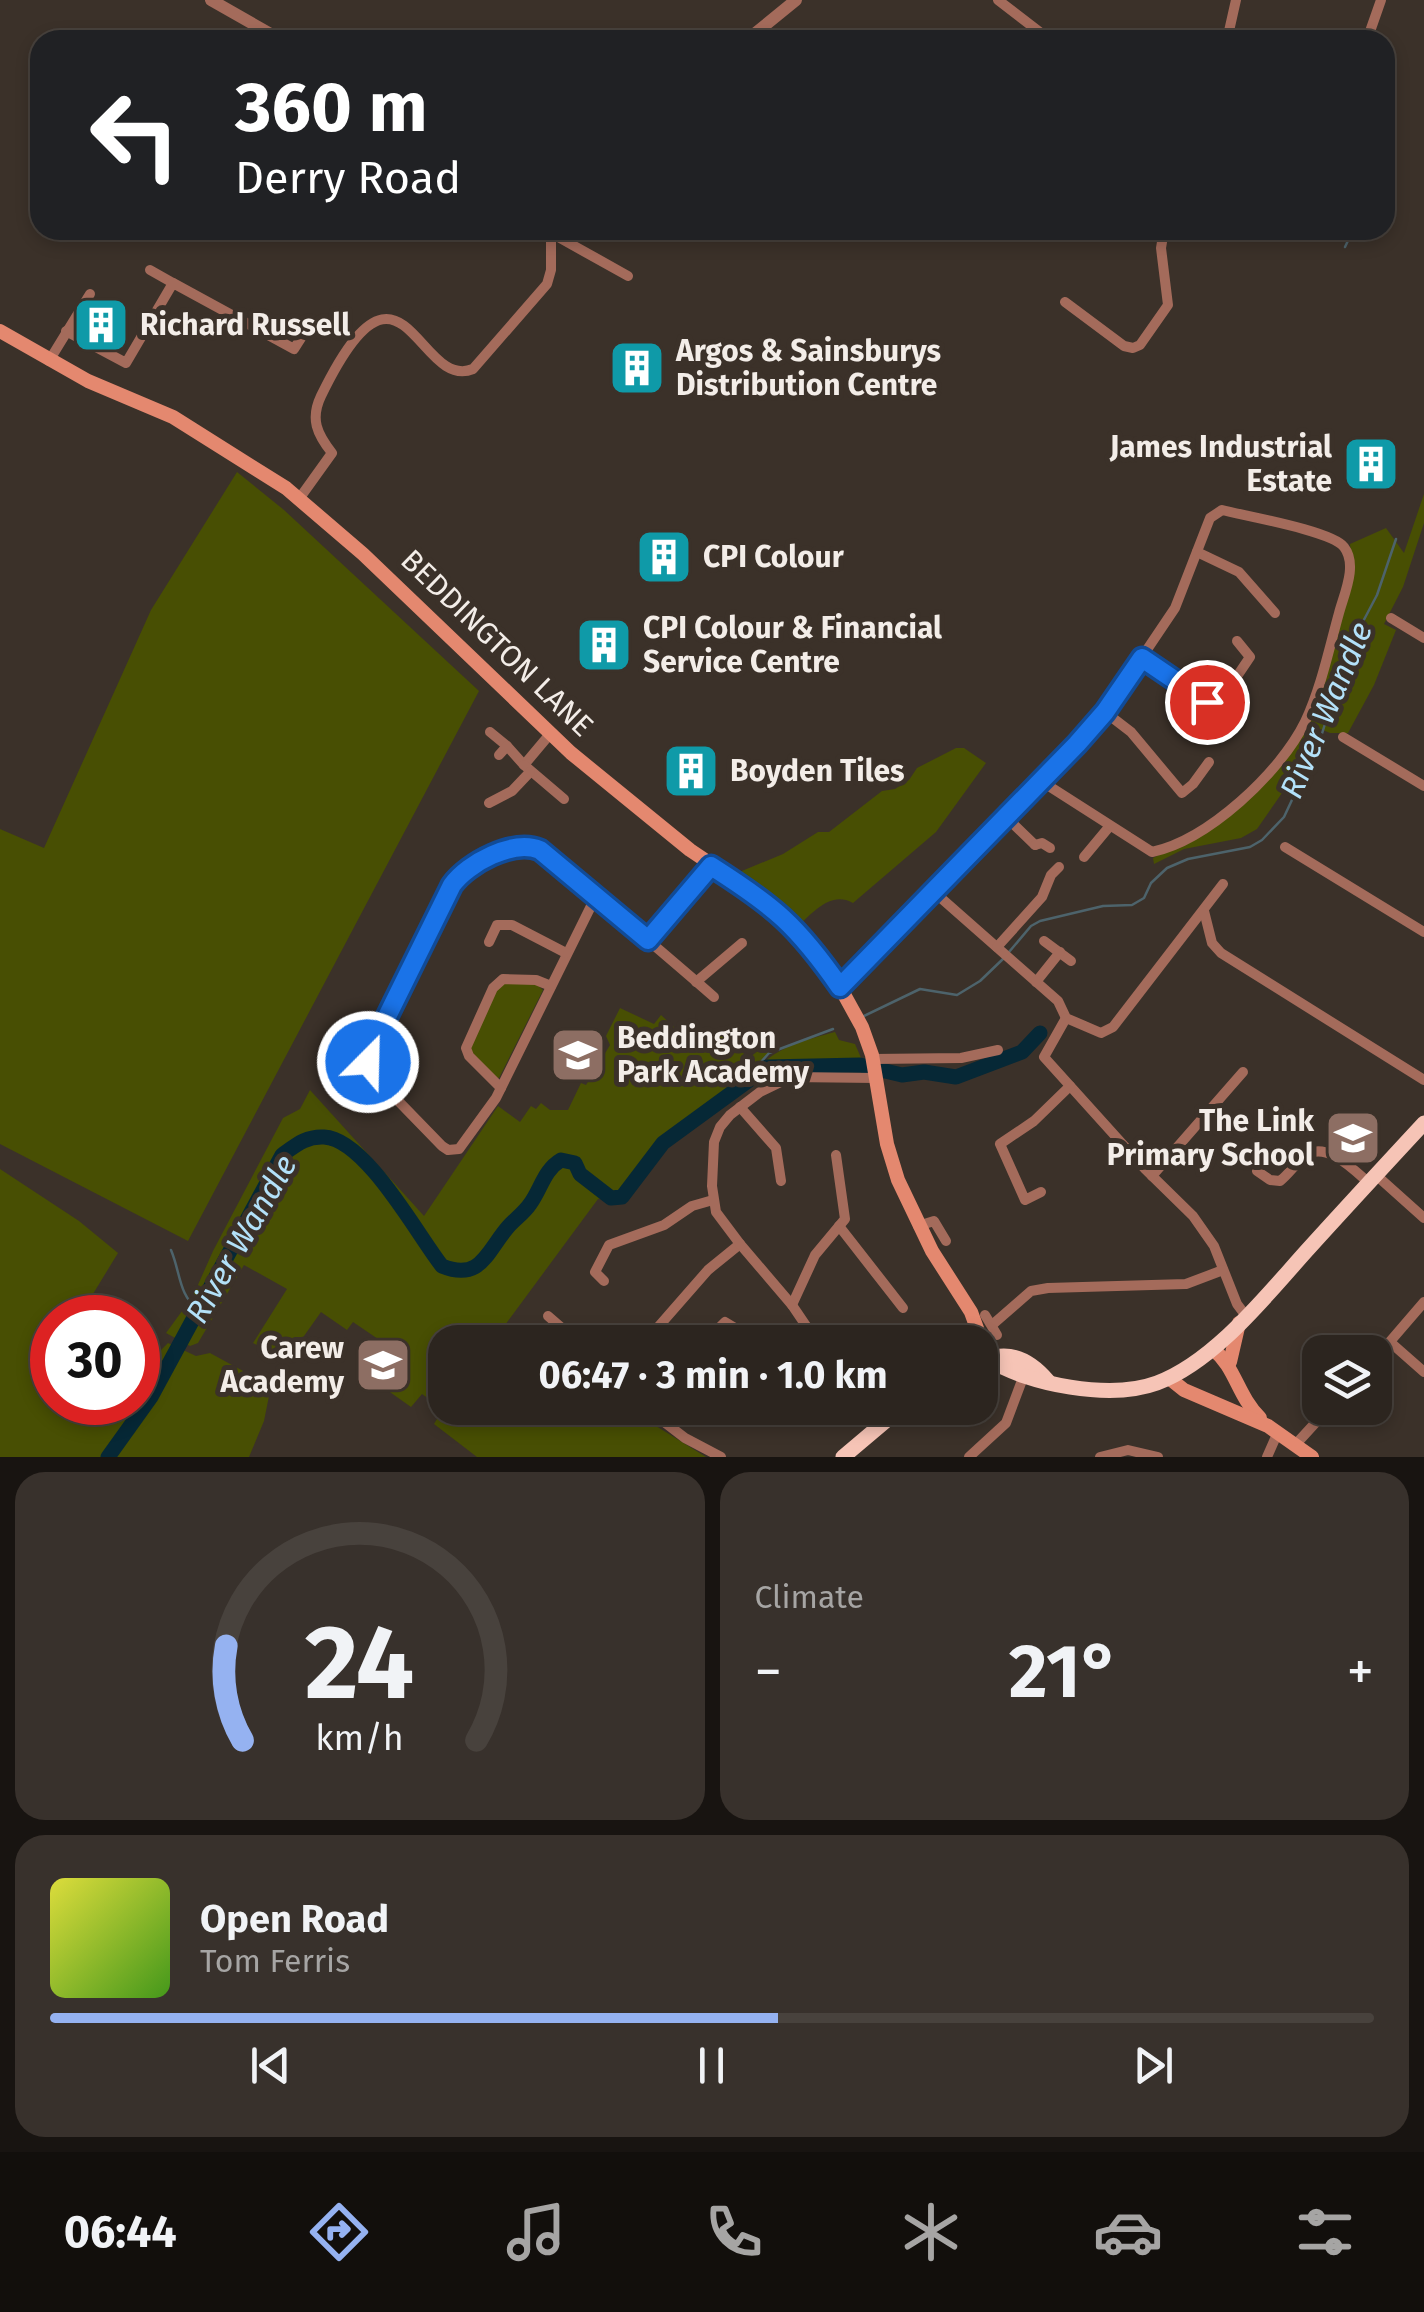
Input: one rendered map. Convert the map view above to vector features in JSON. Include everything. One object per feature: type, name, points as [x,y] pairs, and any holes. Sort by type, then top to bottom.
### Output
[{"type":"highway","points":[[998,1367],[1076,1388],[1121,1391],[1169,1378],[1212,1348],[1243,1319],[1424,1123]]},
{"type":"highway","points":[[998,1355],[1022,1359],[1048,1381]]},
{"type":"highway","points":[[843,1457],[881,1425]]},
{"type":"main road","name":"BEDDINGTON LANE","points":[[0,331],[88,381],[173,418],[299,499],[388,577],[550,734],[711,866],[760,897],[795,927],[840,987],[859,1020],[873,1059],[891,1158],[918,1226],[977,1325]]},
{"type":"main road","points":[[1238,1403],[1230,1362],[1243,1319]]},
{"type":"main road","points":[[1212,1348],[1230,1362]]},
{"type":"main road","points":[[1169,1378],[1184,1390],[1238,1403],[1312,1457]]},
{"type":"street","points":[[211,0],[263,30]]},
{"type":"street","points":[[759,30],[796,0]]},
{"type":"street","points":[[998,0],[1037,30]]},
{"type":"street","points":[[1229,30],[1236,0]]},
{"type":"street","points":[[1372,30],[1382,0]]},
{"type":"street","points":[[299,499],[332,453],[317,432],[316,408],[361,329],[376,319],[397,321],[452,370],[468,372],[546,284],[551,270],[551,240]]},
{"type":"street","points":[[566,240],[628,276]]},
{"type":"street","points":[[1065,302],[1124,346],[1137,347],[1168,305],[1163,240]]},
{"type":"street","points":[[150,270],[294,350],[301,338]]},
{"type":"street","points":[[126,363],[173,282]]},
{"type":"street","points":[[49,360],[90,294]]},
{"type":"street","points":[[66,331],[138,370]]},
{"type":"street","points":[[840,987],[1105,712],[1174,608],[1216,512],[1222,510],[1329,537],[1346,550],[1348,579],[1316,695],[1303,726],[1234,808],[1214,824],[1154,853],[1041,781]]},
{"type":"street","points":[[1197,552],[1239,572],[1275,612]]},
{"type":"street","points":[[1391,618],[1424,638]]},
{"type":"street","points":[[1142,658],[1202,700],[1214,702],[1225,694],[1250,656],[1237,641]]},
{"type":"street","points":[[1105,712],[1131,732],[1191,804]]},
{"type":"street","points":[[490,732],[503,751],[564,799]]},
{"type":"street","points":[[488,802],[512,792],[550,734]]},
{"type":"street","points":[[1343,736],[1424,786]]},
{"type":"street","points":[[1182,793],[1209,762]]},
{"type":"street","points":[[1006,817],[1035,845]]},
{"type":"street","points":[[1084,857],[1109,826]]},
{"type":"street","points":[[1024,856],[1035,845],[1042,843],[1050,848]]},
{"type":"street","points":[[596,896],[501,1088],[465,1144],[448,1150],[386,1089],[368,1062],[452,885],[464,872],[502,852],[526,846],[548,856],[596,896],[648,940],[714,997]]},
{"type":"street","points":[[1285,847],[1424,932]]},
{"type":"street","points":[[648,940],[711,866]]},
{"type":"street","points":[[999,948],[1047,899],[1052,875],[1060,867]]},
{"type":"street","points":[[1066,1018],[1098,1032],[1113,1027],[1223,884]]},
{"type":"street","points":[[933,892],[1063,1006],[1066,1018],[1044,1054],[1200,1226],[1214,1246],[1243,1319]]},
{"type":"street","points":[[1204,911],[1212,943],[1221,953],[1424,1080]]},
{"type":"street","points":[[489,942],[497,925],[512,925],[566,953]]},
{"type":"street","points":[[1044,941],[1071,961]]},
{"type":"street","points":[[696,982],[742,943]]},
{"type":"street","points":[[1036,982],[1060,952]]},
{"type":"street","points":[[501,1088],[469,1056],[466,1048],[493,988],[503,979],[536,980],[551,986]]},
{"type":"street","points":[[873,1059],[961,1058],[998,1050]]},
{"type":"street","points":[[1152,1176],[1243,1072]]},
{"type":"street","points":[[806,1325],[719,1218],[712,1200],[715,1138],[740,1106],[769,1086],[796,1076],[876,1078]]},
{"type":"street","points":[[1041,1192],[1025,1200],[1000,1144],[1034,1121],[1070,1086]]},
{"type":"street","points":[[740,1106],[776,1148],[782,1181]]},
{"type":"street","points":[[1256,1171],[1280,1181],[1306,1153],[1321,1151],[1372,1179],[1424,1218]]},
{"type":"street","points":[[792,1304],[815,1255],[846,1215],[836,1156]]},
{"type":"street","points":[[604,1281],[594,1272],[609,1245],[664,1225],[692,1206],[712,1200]]},
{"type":"street","points":[[918,1226],[934,1221],[946,1240]]},
{"type":"street","points":[[840,1226],[903,1308]]},
{"type":"street","points":[[660,1325],[708,1270],[740,1244]]},
{"type":"street","points":[[991,1325],[1031,1291],[1186,1284],[1223,1270]]},
{"type":"street","points":[[1392,1340],[1424,1302]]},
{"type":"street","points":[[548,1316],[558,1325]]},
{"type":"street","points":[[1392,1344],[1424,1372]]},
{"type":"street","points":[[969,1457],[1002,1428],[1024,1375]]},
{"type":"street","points":[[671,1425],[721,1457]]},
{"type":"street","points":[[1296,1444],[1313,1425]]},
{"type":"street","points":[[1267,1457],[1273,1429]]},
{"type":"street","points":[[1100,1457],[1128,1450],[1158,1457]]},
{"type":"green space","points":[[237,472],[284,510],[479,691],[188,1241],[0,1144],[0,829],[44,848],[151,610]]},
{"type":"green space","points":[[1424,494],[1424,523],[1403,587],[1384,624],[1396,630],[1374,685],[1348,733],[1318,728],[1296,773],[1257,829],[1241,838],[1184,849],[1154,864],[1153,858],[1229,816],[1306,724],[1352,566],[1350,544],[1386,528],[1404,553]]},
{"type":"green space","points":[[956,748],[964,748],[986,763],[936,832],[853,903],[830,901],[799,925],[783,911],[785,906],[737,873],[783,854],[818,832],[829,832],[882,791],[895,789],[909,780],[917,768]]},
{"type":"green space","points":[[500,983],[535,983],[543,990],[499,1078],[493,1077],[470,1052],[472,1038]]},
{"type":"green space","points":[[620,1008],[654,1024],[661,1015],[699,1050],[716,1031],[749,1058],[769,1042],[774,1048],[744,1081],[663,1143],[622,1197],[598,1199],[505,1325],[428,1325],[428,1398],[422,1394],[411,1407],[363,1373],[360,1363],[378,1339],[353,1322],[347,1330],[321,1312],[287,1360],[253,1343],[287,1289],[244,1265],[198,1343],[190,1346],[166,1333],[193,1296],[283,1118],[300,1109],[310,1090],[424,1216],[498,1106],[520,1122],[531,1106],[536,1109],[541,1103],[550,1110],[568,1110],[581,1083],[586,1085],[610,1045],[606,1036]]},
{"type":"green space","points":[[835,1032],[839,1040],[855,1044],[862,1060],[809,1064],[772,1061],[757,1069],[783,1049]]},
{"type":"green space","points":[[0,1169],[79,1221],[118,1253],[92,1295],[30,1295],[30,1425],[160,1425],[160,1351],[168,1343],[196,1356],[210,1353],[271,1386],[264,1421],[249,1457],[0,1457]]},
{"type":"green space","points":[[435,1425],[654,1425],[706,1457],[477,1457]]},
{"type":"waterway","name":"River Wandle","points":[[1345,247],[1348,240]]},
{"type":"waterway","name":"River Wandle","points":[[1009,952],[1040,921],[1103,906],[1132,905],[1144,898],[1151,883],[1167,868],[1188,859],[1250,847],[1284,817],[1320,740],[1348,650],[1377,595],[1396,539]]},
{"type":"waterway","name":"River Wandle","points":[[862,1017],[920,989],[957,995],[980,981],[1004,958]]},
{"type":"waterway","name":"River Wandle","points":[[744,1081],[769,1053],[833,1029]]},
{"type":"waterway","name":"River Wandle","points":[[108,1457],[151,1397],[282,1155],[302,1142],[324,1137],[357,1154],[390,1191],[442,1266],[466,1270],[482,1262],[561,1160],[575,1163],[580,1174],[611,1198],[622,1197],[663,1143],[767,1067],[860,1065],[902,1075],[924,1072],[956,1077],[1022,1052],[1040,1033]]},
{"type":"waterway","points":[[171,1250],[184,1291],[199,1311]]},
{"type":"place","name":"Richard Russell","points":[[101,325]]},
{"type":"place","name":"Argos & Sainsburys Distribution Centre","points":[[637,368]]},
{"type":"place","name":"James Industrial Estate","points":[[1371,464]]},
{"type":"place","name":"CPI Colour","points":[[664,557]]},
{"type":"place","name":"CPI Colour & Financial Service Centre","points":[[604,645]]},
{"type":"place","name":"Boyden Tiles","points":[[691,771]]},
{"type":"place","name":"Beddington Park Academy","points":[[578,1055]]},
{"type":"place","name":"The Link Primary School","points":[[1353,1138]]},
{"type":"place","name":"Carew Academy","points":[[383,1365]]},
{"type":"route","points":[[368,1062],[455,880],[502,852],[518,846],[540,850],[648,940],[711,866],[760,897],[795,927],[840,987],[1077,744],[1105,712],[1142,658],[1207,702]]}]
